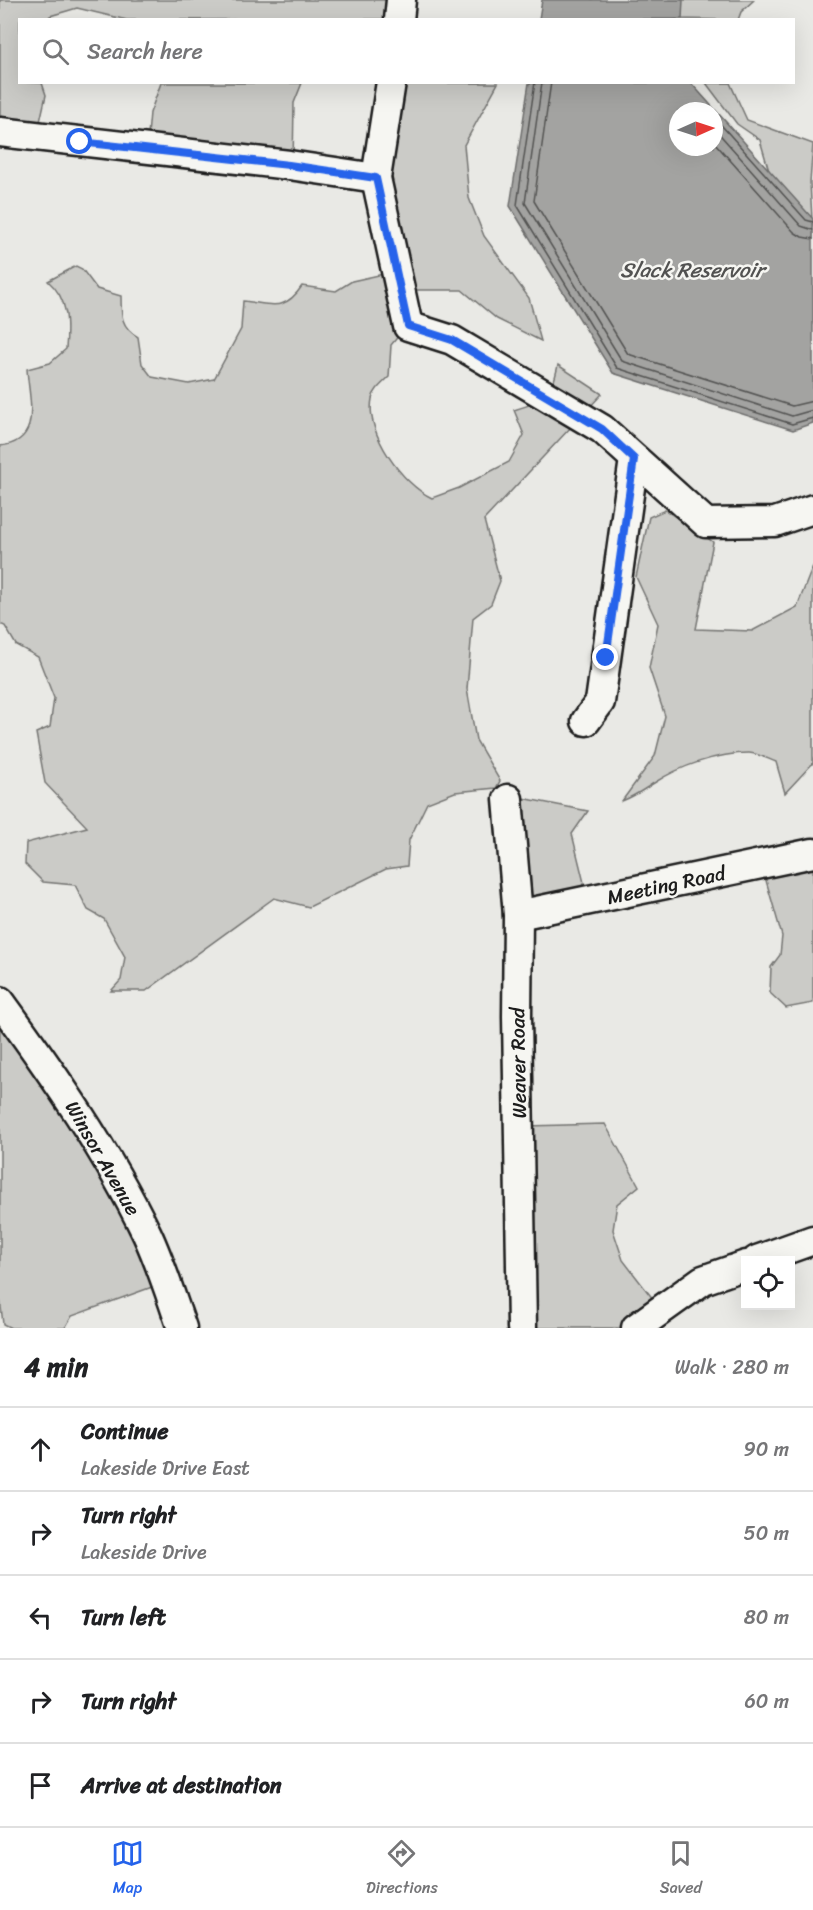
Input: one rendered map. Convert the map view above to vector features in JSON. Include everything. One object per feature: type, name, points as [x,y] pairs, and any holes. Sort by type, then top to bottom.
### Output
[{"type":"street","points":[[399,18],[401,0]]},
{"type":"street","points":[[391,84],[376,178],[408,326],[452,340],[602,429],[706,523],[775,522],[813,509]]},
{"type":"street","points":[[0,132],[289,165],[376,178]]},
{"type":"street","points":[[586,721],[600,702],[634,459]]},
{"type":"street","name":"Weaver Road","points":[[508,799],[518,915],[517,1016],[522,1328]]},
{"type":"street","name":"Meeting Road","points":[[518,915],[813,853]]},
{"type":"street","name":"Winsor Avenue","points":[[0,1001],[45,1063],[105,1156],[147,1235],[182,1328]]},
{"type":"street","points":[[768,1256],[813,1240]]},
{"type":"street","points":[[636,1328],[703,1280],[741,1267]]},
{"type":"shaded area","points":[[0,0],[404,0],[402,18],[119,18],[77,8],[49,18],[18,18],[18,84],[42,84],[46,95],[37,135],[0,131]]},
{"type":"shaded area","points":[[669,0],[754,0],[741,12],[739,18],[675,18]]},
{"type":"shaded area","points":[[161,84],[302,84],[294,103],[293,165],[147,146],[150,113]]},
{"type":"shaded area","points":[[393,84],[497,84],[464,145],[469,198],[484,236],[529,298],[541,341],[497,319],[462,290],[405,290],[410,322],[391,345],[389,377],[376,390],[372,399],[371,412],[380,442],[398,470],[409,482],[432,498],[459,488],[509,462],[524,435],[514,410],[545,396],[553,385],[558,365],[602,394],[484,520],[500,581],[491,604],[473,618],[467,689],[476,740],[500,781],[496,788],[455,792],[427,803],[409,840],[407,866],[386,869],[309,907],[274,898],[146,991],[111,991],[121,980],[125,957],[104,919],[88,910],[75,885],[43,882],[25,864],[26,843],[87,827],[45,783],[36,733],[50,727],[54,698],[38,657],[16,645],[5,626],[0,624],[0,446],[14,443],[23,437],[28,428],[31,406],[27,369],[50,363],[66,349],[66,312],[60,296],[48,281],[76,266],[82,269],[97,289],[121,296],[123,320],[128,329],[138,337],[142,364],[152,377],[189,384],[214,379],[241,329],[243,301],[276,305],[289,300],[302,286],[336,291],[352,281],[397,271],[378,179]]},
{"type":"shaded area","points":[[707,84],[730,84],[747,120],[813,144],[810,182],[813,238],[784,223],[760,140],[737,124],[723,105],[723,102],[720,102]]},
{"type":"shaded area","points":[[665,510],[713,542],[696,629],[752,631],[797,607],[813,566],[813,763],[785,793],[776,762],[749,753],[725,755],[687,766],[622,801],[655,756],[665,716],[649,668],[658,624],[636,577],[649,517]]},
{"type":"shaded area","points":[[512,796],[588,811],[572,834],[588,899],[524,913]]},
{"type":"shaded area","points":[[813,854],[813,1003],[786,1008],[770,993],[771,967],[780,955],[782,936],[763,870]]},
{"type":"shaded area","points":[[0,996],[163,1283],[72,1316],[65,1328],[11,1328],[3,1324],[0,1298]]},
{"type":"shaded area","points":[[605,1124],[639,1186],[617,1204],[613,1230],[623,1260],[660,1308],[638,1328],[524,1328],[527,1126]]},
{"type":"water","points":[[542,0],[683,0],[682,18],[539,18]]},
{"type":"water","name":"Slack Reservoir","points":[[529,84],[692,84],[708,102],[669,102],[669,156],[723,156],[723,119],[813,219],[813,423],[793,430],[613,373],[510,206]]},
{"type":"route","points":[[80,142],[289,165],[376,178],[408,326],[452,340],[602,429],[634,459],[606,658]]}]
